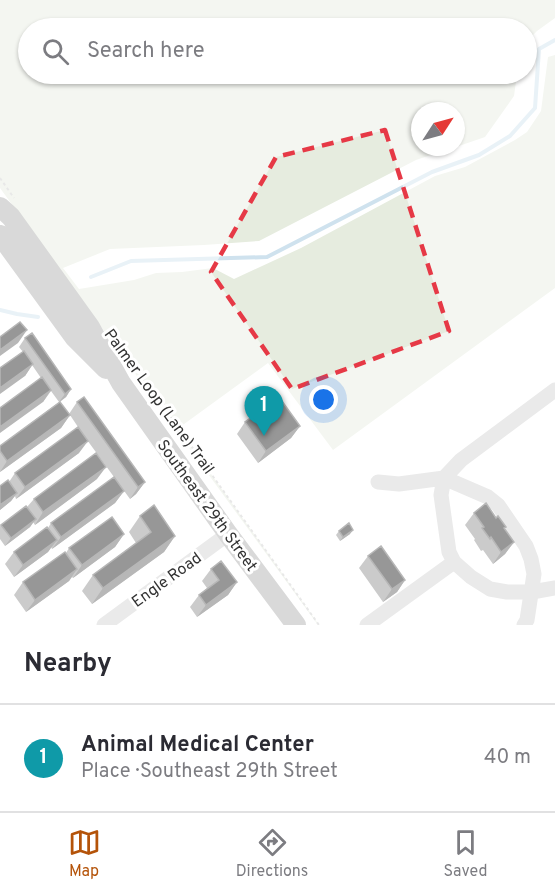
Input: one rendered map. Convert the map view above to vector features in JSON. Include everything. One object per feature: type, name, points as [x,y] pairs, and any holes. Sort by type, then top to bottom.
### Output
[{"type":"main road","name":"Southeast 29th Street","points":[[7,202],[11,217],[90,327],[121,384],[296,625]]},
{"type":"main road","name":"Southeast 29th Street","points":[[0,235],[75,338],[121,384]]},
{"type":"street","points":[[555,390],[461,460],[444,478],[441,495],[448,552],[454,562],[471,577],[489,589],[507,592],[532,592],[555,588]]},
{"type":"street","points":[[378,482],[399,484],[444,478],[482,494],[498,505],[526,546],[531,559],[534,574],[527,620],[524,625]]},
{"type":"street","name":"Engle Road","points":[[104,625],[228,534]]},
{"type":"street","points":[[373,623],[454,562]]},
{"type":"path","points":[[0,178],[7,202]]},
{"type":"path","name":"Palmer Loop (Lane) Trail","points":[[111,333],[320,625]]},
{"type":"highlighted area","points":[[385,130],[449,331],[292,389],[211,272],[276,157]]},
{"type":"shaded area","points":[[0,0],[555,0],[555,18],[537,31],[537,18],[18,18],[18,84],[516,84],[514,96],[485,137],[465,144],[465,102],[411,102],[411,156],[428,156],[416,160],[259,241],[110,249],[63,268],[79,289],[134,280],[156,273],[213,268],[234,279],[301,248],[435,176],[465,167],[527,132],[541,111],[548,57],[555,55],[555,288],[333,450],[268,363],[180,427],[111,334],[318,625],[0,188]]},
{"type":"building","points":[[20,322],[27,330],[0,350],[0,337]]},
{"type":"building","points":[[32,333],[71,389],[65,394],[25,338]]},
{"type":"building","points":[[24,351],[33,364],[0,388],[0,368]]},
{"type":"building","points":[[42,377],[51,390],[0,427],[0,408]]},
{"type":"building","points":[[84,397],[145,482],[138,487],[77,402]]},
{"type":"building","points":[[279,397],[300,426],[266,451],[245,422]]},
{"type":"building","points":[[60,402],[70,415],[7,461],[0,451],[0,446]]},
{"type":"building","points":[[78,427],[88,441],[25,487],[15,473]]},
{"type":"building","points":[[96,453],[106,467],[43,512],[34,499]]},
{"type":"building","points":[[114,477],[124,491],[61,537],[51,523]]},
{"type":"building","points":[[8,480],[17,493],[0,505],[0,486]]},
{"type":"building","points":[[486,503],[496,518],[498,516],[506,527],[504,528],[514,542],[501,552],[482,528],[484,527],[474,513]]},
{"type":"building","points":[[154,505],[175,536],[103,588],[93,575],[151,532],[140,516]]},
{"type":"building","points":[[26,506],[36,519],[11,538],[1,525]]},
{"type":"building","points":[[112,517],[124,534],[82,565],[69,548]]},
{"type":"building","points":[[349,523],[353,530],[343,537],[339,531]]},
{"type":"building","points":[[47,527],[57,540],[23,565],[14,552]]},
{"type":"building","points":[[381,546],[405,580],[392,589],[368,556]]},
{"type":"building","points":[[65,552],[77,569],[35,600],[23,582]]},
{"type":"building","points":[[221,561],[237,582],[206,605],[199,595],[219,580],[211,569]]},
{"type":"waterway","points":[[537,78],[539,49],[555,40]]},
{"type":"waterway","points":[[91,277],[131,261],[267,257],[432,172],[479,155],[510,136],[535,108],[537,84]]},
{"type":"waterway","points":[[0,310],[38,317]]},
{"type":"place","name":"Animal Medical Center","points":[[264,436]]}]
